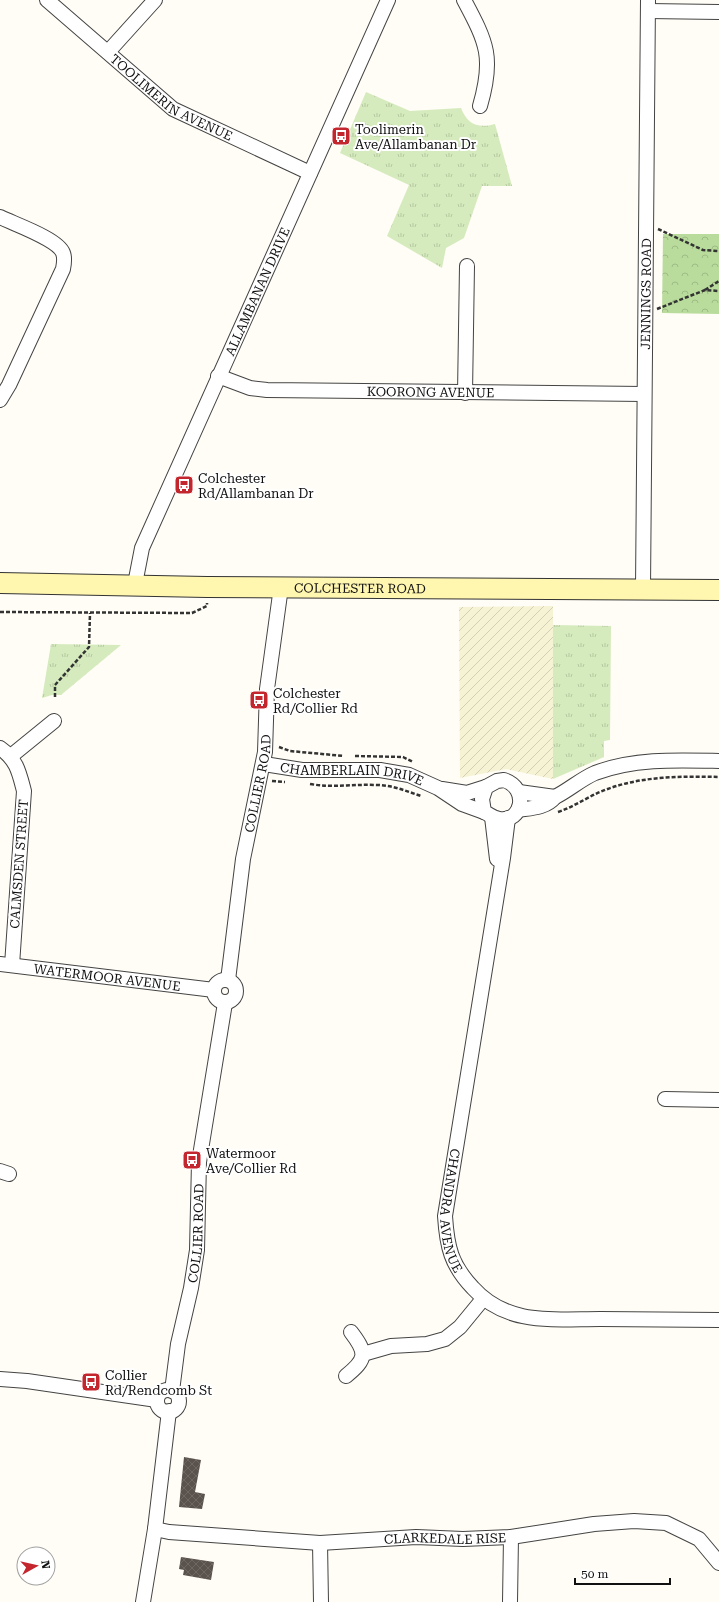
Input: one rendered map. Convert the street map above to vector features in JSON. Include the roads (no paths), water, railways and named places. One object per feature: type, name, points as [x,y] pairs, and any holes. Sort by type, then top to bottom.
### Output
[{"type":"main road","name":"COLCHESTER ROAD","points":[[0,583],[281,587],[643,588],[719,590]]},
{"type":"street","name":"TOOLIMERIN AVENUE","points":[[47,0],[173,109],[310,173]]},
{"type":"street","points":[[108,52],[155,0]]},
{"type":"street","name":"ALLAMBANAN DRIVE","points":[[135,584],[142,548],[388,0]]},
{"type":"street","points":[[464,0],[480,30],[488,57],[487,82],[480,106]]},
{"type":"street","points":[[648,6],[719,12]]},
{"type":"street","name":"JENNINGS ROAD","points":[[643,588],[648,6]]},
{"type":"street","points":[[0,217],[55,242],[63,253],[64,261],[63,269],[9,385],[0,400]]},
{"type":"street","points":[[465,393],[467,266]]},
{"type":"street","name":"KOORONG AVENUE","points":[[218,376],[250,388],[262,389],[465,393],[644,394]]},
{"type":"street","name":"COLLIER ROAD","points":[[228,980],[243,859],[264,764],[267,688],[281,587]]},
{"type":"street","points":[[6,752],[54,721]]},
{"type":"street","name":"CALMSDEN STREET","points":[[6,752],[19,772],[24,791],[6,964]]},
{"type":"street","points":[[513,814],[521,798],[515,786],[504,780],[497,781],[486,787],[482,799],[488,814],[503,819],[513,814],[551,802],[555,797],[593,774],[623,765],[663,760],[719,761]]},
{"type":"street","name":"CHAMBERLAIN DRIVE","points":[[264,764],[302,770],[380,770],[409,775],[438,788],[462,804],[488,814]]},
{"type":"street","name":"CHAMBERLAIN DRIVE","points":[[438,788],[467,793],[486,787]]},
{"type":"street","points":[[519,792],[555,797]]},
{"type":"street","name":"CHANDRA AVENUE","points":[[488,814],[499,876]]},
{"type":"street","name":"CHANDRA AVENUE","points":[[513,814],[499,876],[445,1216],[447,1245],[466,1281],[483,1299],[498,1309],[511,1314],[530,1317],[719,1320]]},
{"type":"street","name":"WATERMOOR AVENUE","points":[[6,964],[214,990]]},
{"type":"street","points":[[228,980],[236,987],[236,993],[230,1001],[225,1002],[218,1000],[214,990],[220,981],[228,980]]},
{"type":"street","name":"COLLIER ROAD","points":[[172,1391],[178,1344],[197,1250],[200,1162],[225,1002]]},
{"type":"street","points":[[665,1099],[719,1100]]},
{"type":"street","points":[[363,1354],[391,1346],[426,1344],[445,1339],[460,1327],[483,1299]]},
{"type":"street","points":[[346,1376],[359,1365],[363,1354],[360,1344],[351,1332]]},
{"type":"street","points":[[0,1379],[27,1381],[157,1400]]},
{"type":"street","points":[[163,1391],[172,1391],[177,1396],[178,1403],[176,1408],[169,1411],[162,1410],[157,1400],[163,1391]]},
{"type":"street","points":[[143,1602],[155,1529],[169,1411]]},
{"type":"street","name":"CLARKEDALE RISE","points":[[155,1529],[176,1533],[320,1543],[416,1537],[511,1537],[594,1524],[634,1521],[666,1523],[699,1539],[719,1563]]},
{"type":"street","points":[[510,1602],[511,1537]]},
{"type":"street","points":[[320,1543],[321,1602]]},
{"type":"place","name":"Toolimerin Ave/Allambanan Dr","points":[[341,136]]},
{"type":"place","name":"Colchester Rd/Allambanan Dr","points":[[184,485]]},
{"type":"place","name":"Colchester Rd/Collier Rd","points":[[259,700]]},
{"type":"place","name":"Watermoor Ave/Collier Rd","points":[[192,1160]]},
{"type":"place","name":"Collier Rd/Rendcomb St","points":[[91,1382]]}]
